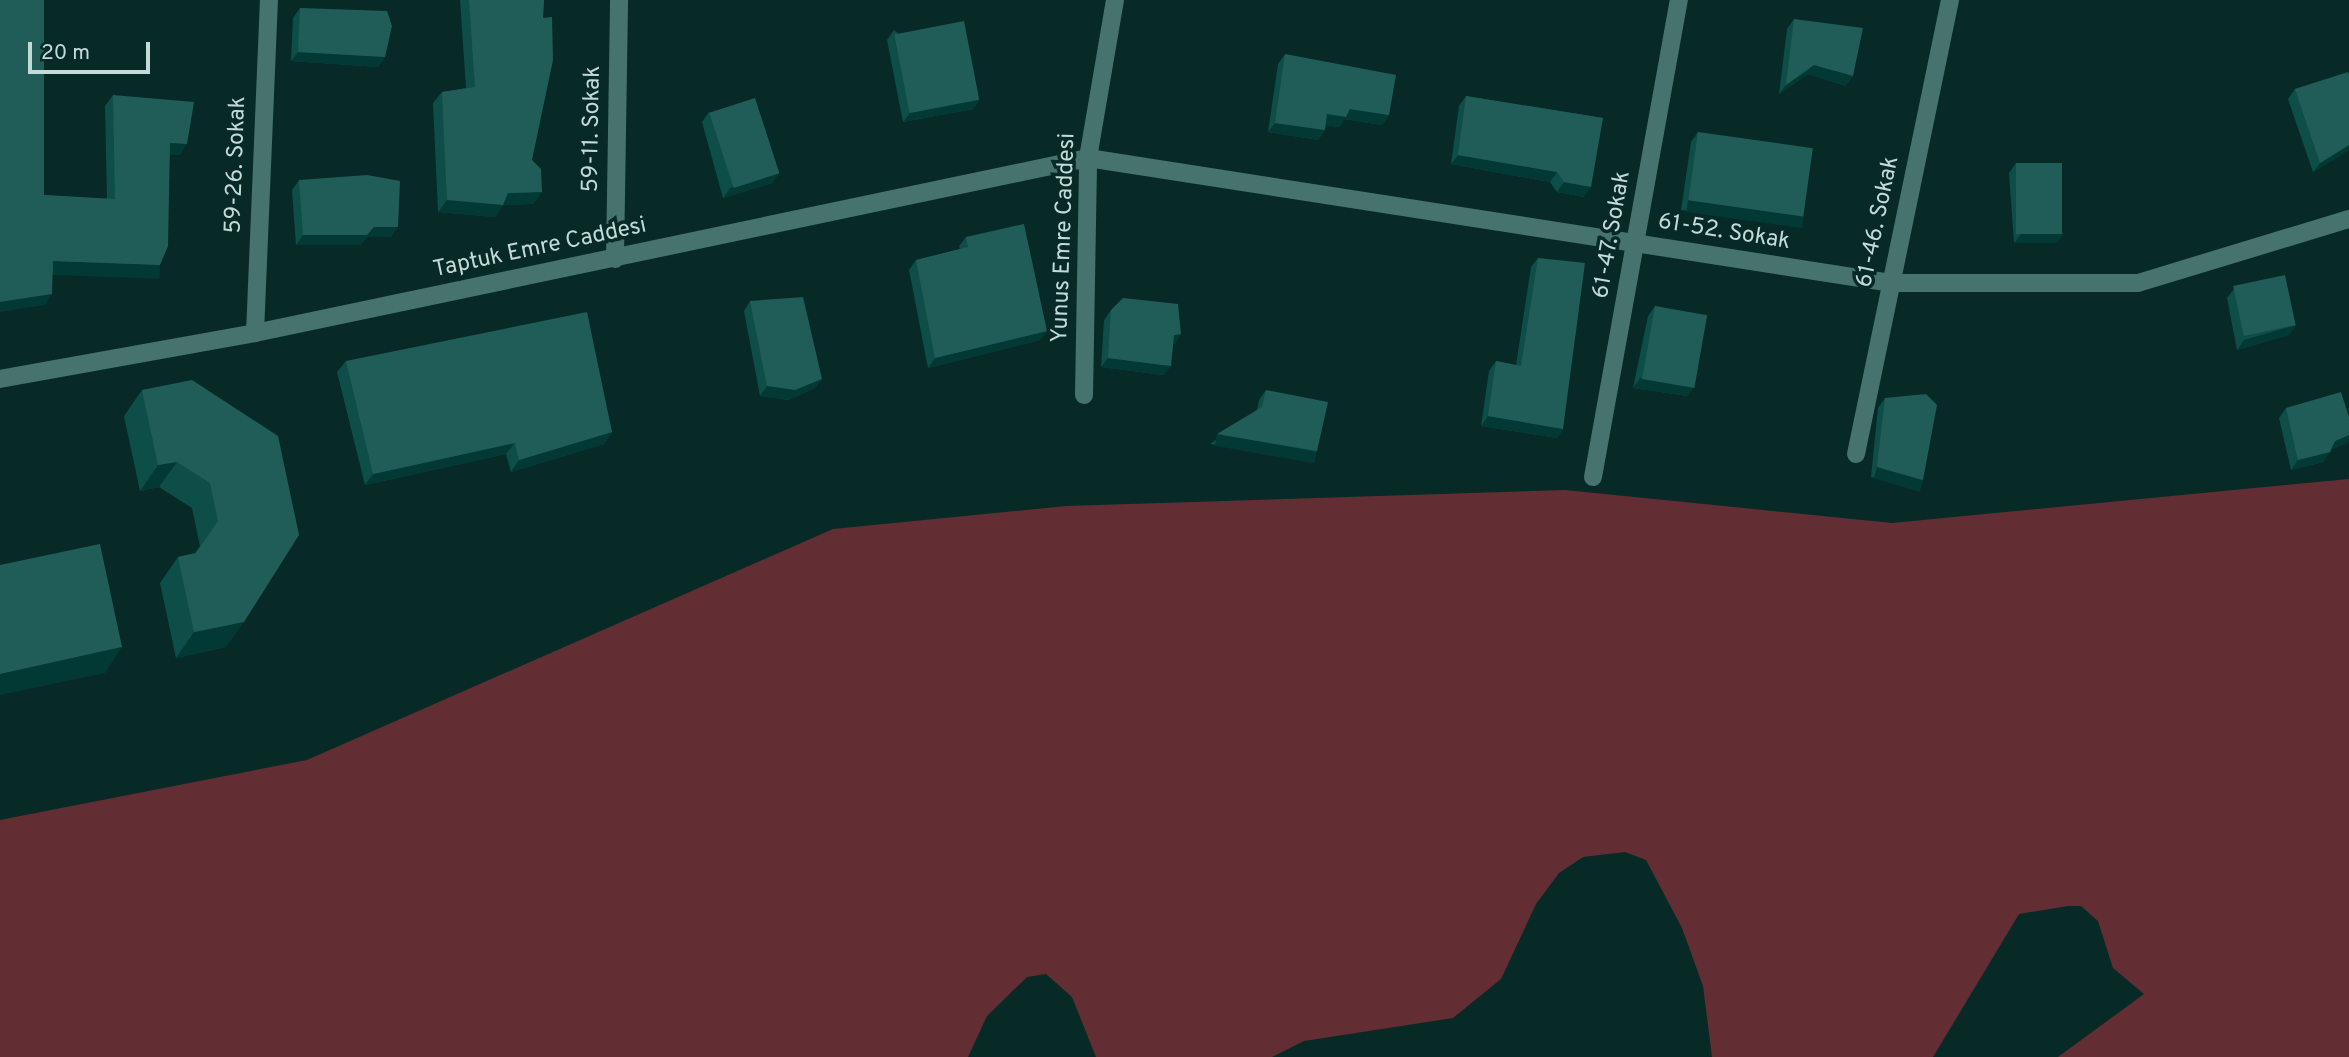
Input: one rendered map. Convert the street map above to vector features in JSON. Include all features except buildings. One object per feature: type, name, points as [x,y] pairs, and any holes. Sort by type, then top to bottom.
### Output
[{"type":"street","name":"59-26. Sokak","points":[[255,333],[269,0]]},
{"type":"street","name":"59-11. Sokak","points":[[615,259],[620,0]]},
{"type":"street","name":"Yunus Emre Caddesi","points":[[1084,396],[1088,158],[1115,0]]},
{"type":"street","name":"61-47. Sokak","points":[[1593,477],[1637,245],[1679,0]]},
{"type":"street","name":"61-46. Sokak","points":[[1856,454],[1950,0]]},
{"type":"street","name":"Taptuk Emre Caddesi","points":[[0,379],[255,333],[1088,158]]},
{"type":"street","name":"61-52. Sokak","points":[[1088,158],[1892,283],[2138,283],[2349,219]]},
{"type":"shaded area","points":[[2349,479],[2349,1057],[2058,1057],[2144,994],[2113,968],[2098,921],[2081,906],[2068,906],[2019,914],[1933,1057],[1712,1057],[1703,986],[1682,928],[1646,860],[1625,852],[1583,857],[1559,873],[1536,904],[1501,979],[1453,1018],[1304,1041],[1272,1057],[1096,1057],[1072,997],[1046,974],[1027,977],[987,1016],[968,1057],[0,1057],[0,820],[307,760],[833,529],[1066,506],[1565,490],[1892,523]]}]
